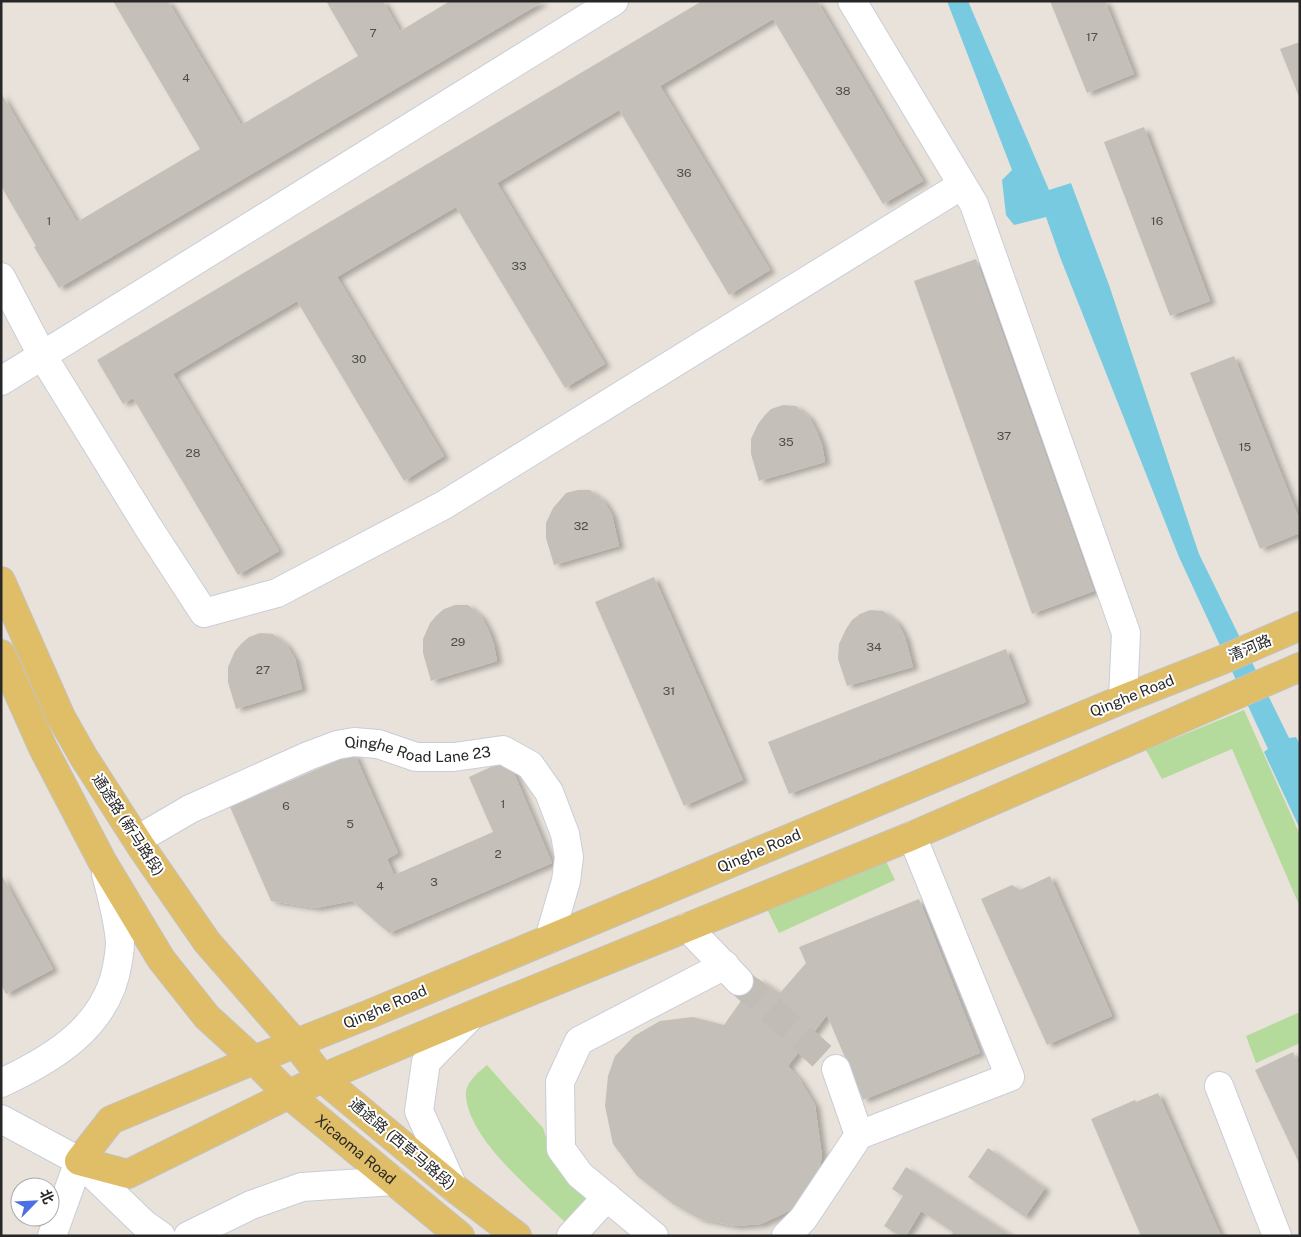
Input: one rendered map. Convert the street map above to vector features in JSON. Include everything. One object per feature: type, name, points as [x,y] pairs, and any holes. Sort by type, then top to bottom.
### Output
[{"type":"main road","name":"通途路 (新马路段)","points":[[1,581],[62,717],[83,756],[137,840],[207,942],[296,1044]]},
{"type":"main road","name":"清河路","points":[[1222,660],[1289,631]]},
{"type":"main road","points":[[1,654],[43,748],[102,861],[161,960],[207,1016],[254,1060]]},
{"type":"main road","name":"Qinghe Road","points":[[79,1161],[112,1120],[1123,699],[1222,660]]},
{"type":"main road","points":[[79,1161],[128,1174],[322,1078],[912,836],[1292,670]]},
{"type":"main road","name":"通途路 (西草马路段)","points":[[296,1044],[322,1078],[517,1236]]},
{"type":"main road","name":"Xicaoma Road","points":[[254,1060],[288,1094],[460,1236]]},
{"type":"street","points":[[1,380],[614,1]]},
{"type":"street","points":[[852,1],[974,204],[1126,633],[1123,699]]},
{"type":"street","points":[[1,277],[42,355],[148,527],[204,613],[277,593],[444,505],[962,185]]},
{"type":"street","name":"Qinghe Road Lane 23","points":[[137,840],[190,809],[337,745],[354,742],[378,744],[416,757],[454,757],[503,750],[530,764],[549,792],[565,834],[569,857],[566,882],[549,939]]},
{"type":"street","points":[[786,1236],[803,1219],[859,1135],[1010,1077],[912,836]]},
{"type":"street","points":[[1,1083],[29,1070],[59,1051],[88,1027],[105,1004],[116,975],[120,944],[117,914],[102,861]]},
{"type":"street","points":[[654,1236],[580,1175],[561,1149],[560,1082],[579,1041],[732,973],[687,927]]},
{"type":"street","points":[[453,1186],[419,1111],[426,1062],[472,1015]]},
{"type":"street","points":[[836,1069],[859,1135]]},
{"type":"street","points":[[1219,1086],[1277,1236]]},
{"type":"street","points":[[1,1118],[79,1161],[144,1224],[161,1236]]},
{"type":"street","points":[[52,1236],[79,1161]]},
{"type":"street","points":[[188,1236],[251,1205],[302,1187],[394,1181]]},
{"type":"street","points":[[571,1236],[607,1197]]},
{"type":"green space","points":[[1244,710],[1300,835],[1300,907],[1232,749],[1162,779],[1146,750]]},
{"type":"green space","points":[[883,855],[895,880],[779,933],[765,905]]},
{"type":"green space","points":[[1300,1012],[1300,1043],[1256,1063],[1246,1036]]},
{"type":"green space","points":[[487,1065],[543,1128],[554,1161],[573,1186],[587,1200],[565,1222],[521,1181],[490,1147],[478,1130],[470,1113],[466,1091],[473,1078]]},
{"type":"water","points":[[947,1],[968,1],[1049,190],[1071,183],[1109,285],[1199,554],[1289,738],[1296,737],[1300,745],[1300,829],[1264,752],[1268,749],[1179,557],[1060,257],[1046,217],[1014,225],[1006,215],[1002,180],[1012,170]]},
{"type":"building","points":[[113,1],[168,1],[241,125],[358,56],[326,1],[383,1],[400,31],[450,1],[544,1],[59,288],[1,186],[1,93],[77,222],[200,149]]},
{"type":"building","points":[[702,1],[817,1],[923,181],[883,204],[773,19],[660,86],[770,270],[729,295],[619,110],[497,183],[605,364],[565,388],[456,207],[337,277],[444,456],[404,481],[297,301],[173,374],[279,551],[238,575],[133,398],[123,404],[97,360]]},
{"type":"building","points":[[1050,1],[1105,1],[1134,74],[1087,93]]},
{"type":"building","points":[[1300,42],[1300,99],[1280,49]]},
{"type":"building","points":[[1144,127],[1210,301],[1170,316],[1104,142]]},
{"type":"building","points":[[976,259],[1094,591],[1032,614],[914,281]]},
{"type":"building","points":[[1234,356],[1300,521],[1300,533],[1260,549],[1190,373]]},
{"type":"building","points":[[783,405],[796,406],[809,417],[822,445],[825,462],[759,481],[751,454],[751,439],[758,424],[765,415],[771,409]]},
{"type":"building","points":[[590,490],[604,501],[612,515],[619,546],[554,565],[546,538],[546,523],[553,508],[566,493]]},
{"type":"building","points":[[654,577],[743,780],[684,806],[595,602]]},
{"type":"building","points":[[455,605],[468,605],[481,616],[494,645],[497,661],[431,681],[423,653],[423,639],[430,623],[437,615],[444,609]]},
{"type":"building","points":[[870,610],[883,611],[897,622],[905,637],[913,667],[847,686],[838,659],[839,644],[852,620]]},
{"type":"building","points":[[260,633],[273,634],[286,644],[295,659],[302,689],[236,709],[228,682],[228,667],[235,651],[242,643],[249,637]]},
{"type":"building","points":[[1006,649],[1026,702],[789,794],[768,742]]},
{"type":"building","points":[[354,753],[398,853],[387,859],[394,875],[493,832],[469,777],[508,759],[552,863],[389,933],[352,901],[316,908],[271,901],[230,807]]},
{"type":"building","points":[[1,874],[53,969],[6,994],[1,985]]},
{"type":"building","points":[[1050,876],[1112,1016],[1047,1045],[981,899],[1012,885],[1020,890]]},
{"type":"building","points":[[919,899],[980,1053],[863,1100],[827,1015],[788,1066],[800,1080],[815,1105],[822,1156],[817,1180],[802,1203],[761,1224],[735,1226],[700,1219],[673,1204],[637,1176],[613,1144],[605,1106],[608,1076],[615,1056],[634,1036],[660,1021],[693,1017],[724,1025],[757,978],[780,993],[806,963],[799,947]]},
{"type":"building","points":[[1293,1052],[1300,1067],[1300,1165],[1255,1070]]},
{"type":"building","points":[[1158,1093],[1221,1236],[1141,1236],[1091,1119],[1135,1100],[1136,1102]]},
{"type":"building","points":[[988,1148],[1045,1188],[1025,1217],[968,1177]]},
{"type":"building","points":[[906,1167],[1012,1236],[951,1236],[953,1232],[921,1211],[906,1236],[900,1236],[884,1226],[903,1196],[892,1189]]},
{"type":"tunnel","points":[[739,981],[836,1069]]}]
